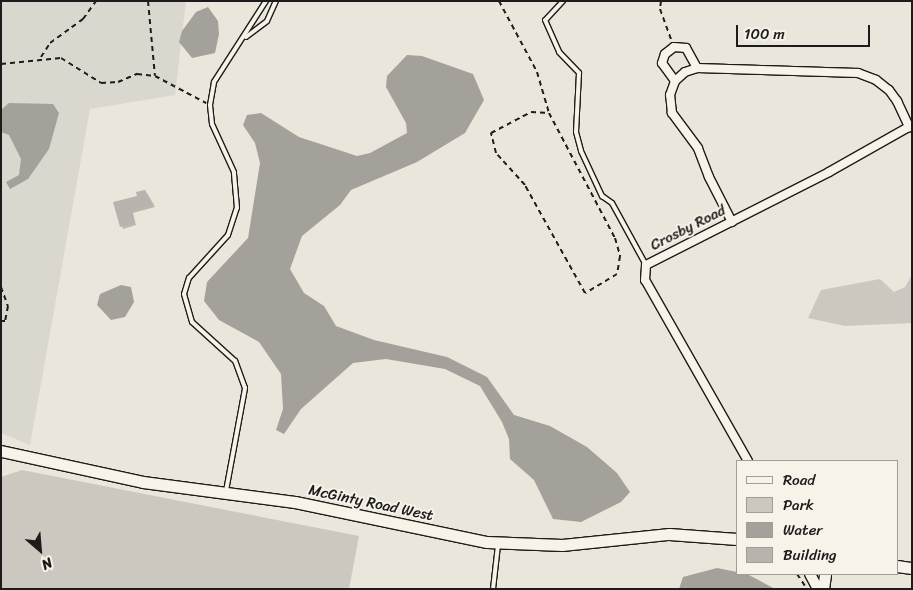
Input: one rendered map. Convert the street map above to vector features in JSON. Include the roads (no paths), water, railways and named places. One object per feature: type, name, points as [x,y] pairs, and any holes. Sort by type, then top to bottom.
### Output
[{"type":"main road","name":"McGinty Road West","points":[[1,451],[143,482],[295,502],[498,543],[562,544],[669,534],[736,539]]},
{"type":"main road","points":[[898,566],[912,568]]},
{"type":"main road","points":[[823,589],[825,575]]},
{"type":"street","points":[[675,81],[662,63],[665,54],[674,47],[686,48],[697,68]]},
{"type":"street","points":[[732,222],[713,186],[698,148],[672,113],[670,95],[675,81],[685,72],[697,68],[858,72],[876,80],[889,90],[910,126]]},
{"type":"street","name":"Crosby Road","points":[[747,460],[646,280],[646,265],[732,222],[910,126]]},
{"type":"street","points":[[811,575],[818,589]]},
{"type":"lane","points":[[225,493],[246,388],[235,361],[192,322],[184,294],[189,278],[228,235],[237,208],[234,172],[212,124],[210,105],[214,82],[266,1]]},
{"type":"lane","points":[[242,40],[267,21],[276,1]]},
{"type":"lane","points":[[563,1],[545,20],[559,52],[579,73],[576,132],[581,152],[602,196],[612,203],[646,265]]},
{"type":"lane","points":[[493,589],[498,543]]},
{"type":"water","points":[[208,7],[218,21],[219,34],[215,53],[192,58],[179,42],[182,31],[196,12]]},
{"type":"water","points":[[407,55],[422,56],[473,74],[484,100],[465,133],[417,162],[351,190],[340,205],[302,236],[290,269],[304,293],[324,306],[336,326],[374,340],[447,357],[487,377],[514,415],[550,426],[587,447],[617,473],[630,492],[621,502],[581,522],[553,519],[534,480],[510,459],[509,439],[502,422],[480,386],[445,369],[386,359],[353,363],[301,409],[284,434],[276,430],[283,409],[281,374],[259,342],[219,320],[204,301],[207,282],[248,238],[260,163],[255,143],[243,125],[247,115],[261,113],[299,137],[357,156],[370,153],[407,133],[406,123],[386,87],[387,76]]},
{"type":"water","points":[[9,103],[53,104],[59,113],[49,149],[28,179],[10,189],[6,182],[19,175],[21,159],[9,135],[1,132],[1,110]]},
{"type":"water","points":[[121,285],[131,287],[134,302],[125,317],[111,320],[97,305],[100,294]]},
{"type":"water","points":[[717,568],[736,572],[736,575],[749,575],[775,589],[679,589],[683,577]]}]
